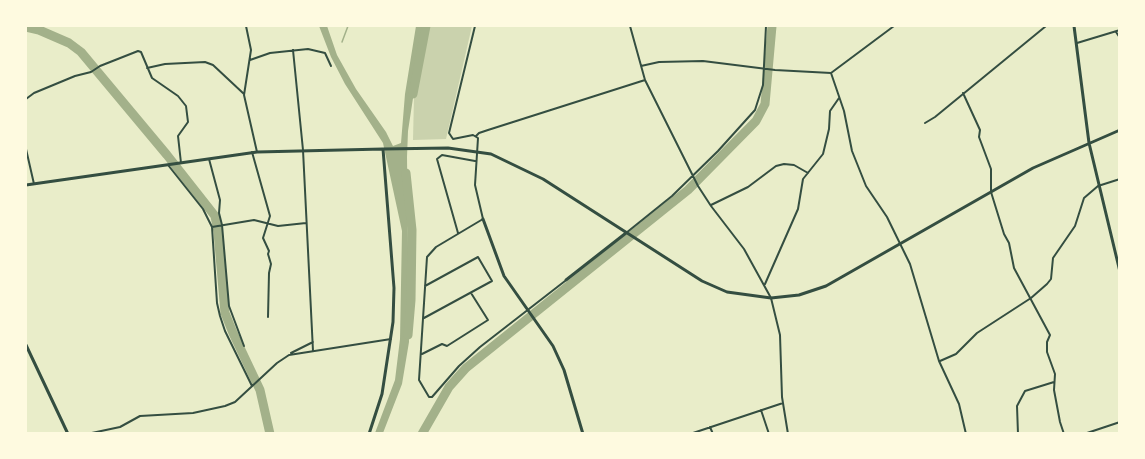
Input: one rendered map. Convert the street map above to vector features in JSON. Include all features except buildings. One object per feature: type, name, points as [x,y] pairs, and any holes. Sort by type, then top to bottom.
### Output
[{"type":"street","points":[[246,26],[250,43],[250,60],[244,94],[258,152]]},
{"type":"street","points":[[475,26],[449,133],[453,139],[476,136],[488,130],[645,80]]},
{"type":"street","points":[[630,26],[645,80],[698,186],[744,249],[771,297],[782,353],[783,403],[788,434]]},
{"type":"street","points":[[483,219],[431,250],[427,257],[419,380],[429,397],[432,397],[480,346],[672,196],[731,137],[755,110],[763,85],[766,26]]},
{"type":"street","points":[[641,66],[667,62],[704,61],[775,70],[831,73],[894,26]]},
{"type":"street","points":[[925,123],[1046,26]]},
{"type":"street","points":[[1074,26],[1089,143],[1119,272]]},
{"type":"street","points":[[1077,43],[1118,31],[1119,38]]},
{"type":"street","points":[[250,60],[270,53],[308,49],[326,53],[331,66]]},
{"type":"street","points":[[293,50],[303,150],[313,351]]},
{"type":"street","points":[[26,99],[34,93],[75,76],[93,71],[138,51],[141,52],[152,78],[178,96],[186,106],[188,122],[178,136],[180,163]]},
{"type":"street","points":[[147,68],[165,64],[205,62],[213,65],[244,94]]},
{"type":"street","points":[[831,73],[849,131],[852,151],[866,186],[887,217],[913,275],[939,361],[959,404],[966,434]]},
{"type":"street","points":[[963,93],[980,130],[979,137],[991,169],[991,192],[1009,243],[1014,268],[1050,335],[1047,352],[1055,374],[1054,382],[1064,434]]},
{"type":"street","points":[[765,284],[798,209],[801,185],[823,154],[830,129],[830,111],[839,98]]},
{"type":"street","points":[[26,185],[258,152],[448,148],[476,151],[490,154],[521,167],[708,284],[727,292],[771,297],[799,295],[826,286],[1033,168],[1119,130]]},
{"type":"street","points":[[476,136],[478,138],[475,161],[476,185],[483,219],[504,276],[553,346],[564,370],[583,434]]},
{"type":"street","points":[[26,149],[34,184]]},
{"type":"street","points":[[369,434],[382,394],[391,339],[394,288],[383,149]]},
{"type":"street","points":[[252,153],[270,216],[263,238],[269,251],[271,264],[268,317]]},
{"type":"street","points":[[458,233],[437,159],[442,155],[475,161]]},
{"type":"street","points":[[209,159],[220,200],[219,213],[229,306],[244,346]]},
{"type":"street","points":[[168,165],[203,209],[212,226],[217,303],[220,316],[252,387]]},
{"type":"street","points":[[710,205],[748,187],[776,165],[794,165],[808,173]]},
{"type":"street","points":[[939,361],[956,354],[977,333],[1031,298],[1051,279],[1053,258],[1075,226],[1084,198],[1098,186],[1119,178]]},
{"type":"street","points":[[212,226],[254,220],[278,226],[306,223]]},
{"type":"street","points":[[423,318],[492,281],[478,257],[425,286]]},
{"type":"street","points":[[421,354],[442,344],[447,346],[488,320],[471,292]]},
{"type":"street","points":[[289,355],[391,339]]},
{"type":"street","points":[[87,434],[120,427],[140,416],[193,412],[235,402],[289,355],[313,342]]},
{"type":"street","points":[[26,345],[69,434]]},
{"type":"street","points":[[1018,434],[1017,406],[1025,391],[1054,382]]},
{"type":"street","points":[[690,434],[783,403]]},
{"type":"street","points":[[761,410],[770,434]]},
{"type":"street","points":[[1084,434],[1119,422]]},
{"type":"street","points":[[710,427],[713,434]]},
{"type":"shaded area","points":[[319,26],[327,26],[337,55],[393,146],[401,143],[405,94],[416,26],[424,26],[408,131],[409,342],[402,384],[383,433],[375,433],[395,380],[400,339],[402,231],[383,143],[345,84]]},
{"type":"shaded area","points":[[428,26],[472,26],[446,139],[413,140],[414,97]]},
{"type":"waterway","points":[[342,42],[348,26]]},
{"type":"waterway","points":[[413,94],[426,26]]},
{"type":"waterway","points":[[422,434],[449,387],[466,368],[688,190],[756,121],[765,104],[772,26]]},
{"type":"waterway","points":[[26,27],[69,43],[81,52],[215,216],[225,313],[260,390],[270,434]]},
{"type":"waterway","points":[[406,173],[412,230],[408,335]]}]
